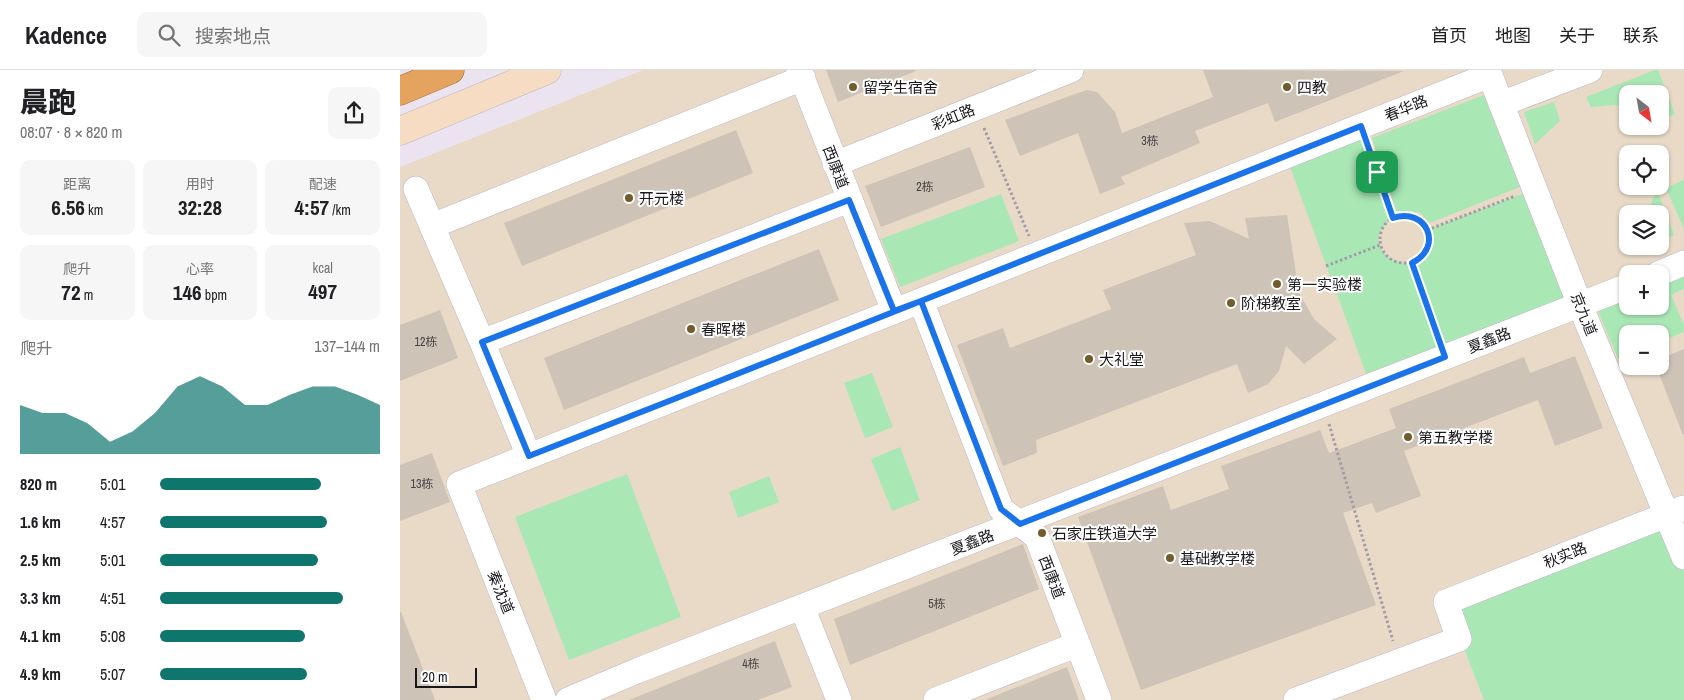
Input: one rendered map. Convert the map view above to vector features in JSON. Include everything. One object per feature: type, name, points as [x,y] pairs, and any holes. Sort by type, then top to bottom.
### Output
[{"type":"highway","points":[[400,91],[450,70]]},
{"type":"main road","points":[[400,131],[547,70]]},
{"type":"street","name":"彩虹路","points":[[835,164],[1071,70]]},
{"type":"street","points":[[1501,104],[1590,70]]},
{"type":"street","name":"京九道","points":[[1489,72],[1580,305],[1675,511],[1684,557]]},
{"type":"street","name":"春华路","points":[[459,484],[1361,126],[1489,72]]},
{"type":"street","points":[[432,226],[801,74]]},
{"type":"street","name":"西康道","points":[[801,74],[894,311]]},
{"type":"street","points":[[416,189],[529,456]]},
{"type":"street","points":[[482,342],[849,200]]},
{"type":"street","points":[[1669,270],[1684,264]]},
{"type":"street","name":"夏鑫路","points":[[568,700],[638,670],[1020,524],[1619,290]]},
{"type":"street","name":"西康道","points":[[921,301],[1001,509],[1037,537],[1099,700]]},
{"type":"street","name":"秦沈道","points":[[459,484],[544,700]]},
{"type":"street","name":"秋实路","points":[[1398,661],[1459,638],[1446,602],[1675,511]]},
{"type":"street","points":[[802,607],[839,700]]},
{"type":"street","points":[[936,700],[1078,644]]},
{"type":"street","points":[[1296,700],[1398,661]]},
{"type":"path","points":[[976,108],[1037,255]]},
{"type":"path","points":[[1361,126],[1393,218]]},
{"type":"path","points":[[1427,230],[1535,189]]},
{"type":"path","points":[[1409,215],[1423,223],[1427,230],[1428,246],[1425,254],[1412,263],[1395,262],[1383,252],[1380,245],[1382,229],[1393,218],[1409,215]]},
{"type":"path","points":[[1326,266],[1380,245]]},
{"type":"path","points":[[1412,263],[1445,357]]},
{"type":"path","points":[[1323,404],[1398,661]]},
{"type":"shaded area","name":"石家庄铁道大学","points":[[643,70],[1684,70],[1684,700],[400,700],[400,167]]},
{"type":"green space","points":[[1655,70],[1658,70],[1664,85],[1619,85],[1619,106],[1591,107],[1586,97]]},
{"type":"green space","points":[[1484,95],[1520,187],[1430,223],[1419,212],[1396,211],[1372,138]]},
{"type":"green space","points":[[1669,98],[1675,114],[1669,116]]},
{"type":"green space","points":[[1554,102],[1560,121],[1535,144],[1524,112]]},
{"type":"green space","points":[[1361,126],[1393,218],[1380,232],[1379,244],[1385,254],[1396,261],[1409,263],[1421,259],[1428,249],[1427,230],[1535,189],[1580,305],[1371,387],[1286,156]]},
{"type":"green space","points":[[1684,180],[1684,229],[1669,195],[1669,187]]},
{"type":"green space","points":[[1001,194],[1019,241],[900,287],[881,239]]},
{"type":"green space","points":[[1655,195],[1659,195],[1663,205],[1650,205]]},
{"type":"green space","points":[[1669,221],[1674,235],[1669,237]]},
{"type":"green space","points":[[1684,273],[1684,289],[1671,295],[1684,325],[1684,332],[1669,338],[1669,325],[1619,325],[1618,359],[1597,308],[1619,299],[1619,315],[1669,315],[1669,279]]},
{"type":"green space","points":[[872,373],[893,427],[865,438],[844,383]]},
{"type":"green space","points":[[900,447],[920,500],[892,511],[871,459]]},
{"type":"green space","points":[[627,474],[681,617],[569,660],[515,517]]},
{"type":"green space","points":[[769,476],[779,502],[738,518],[729,492]]},
{"type":"green space","points":[[1667,515],[1684,557],[1684,700],[1484,700],[1446,602]]},
{"type":"building","name":"留学生宿舍","points":[[826,70],[915,70],[916,71],[838,102]]},
{"type":"building","points":[[1203,70],[1404,71],[1275,122],[1268,103],[1195,131],[1200,143],[1121,177],[1125,184],[1100,194],[1078,133],[1020,156],[1005,120],[1087,90],[1097,92],[1115,112],[1122,133],[1213,97]]},
{"type":"building","name":"开元楼","points":[[736,130],[753,173],[522,266],[504,223]]},
{"type":"building","points":[[970,147],[985,187],[881,227],[865,186]]},
{"type":"building","name":"大礼堂","points":[[1287,215],[1299,293],[1314,319],[1337,339],[1304,364],[1286,346],[1279,371],[1268,384],[1248,393],[1237,364],[1036,440],[1037,453],[1003,466],[957,345],[1003,328],[1010,348],[1111,309],[1103,290],[1196,255],[1184,223],[1210,221],[1249,239],[1245,218]]},
{"type":"building","name":"春晖楼","points":[[819,249],[839,300],[564,410],[544,358]]},
{"type":"building","points":[[440,310],[458,358],[400,381],[400,325]]},
{"type":"building","points":[[1684,349],[1683,435],[1660,375],[1669,375],[1669,355]]},
{"type":"building","name":"基础教学楼","points":[[1575,356],[1603,428],[1555,446],[1538,400],[1404,451],[1421,496],[1376,513],[1372,503],[1343,513],[1376,605],[1141,690],[1078,517],[1163,486],[1171,510],[1229,489],[1221,466],[1320,430],[1329,453],[1396,428],[1389,409],[1524,357],[1530,373]]},
{"type":"building","points":[[432,453],[450,502],[400,521],[400,465]]},
{"type":"building","points":[[1023,544],[1039,589],[850,665],[834,619]]},
{"type":"building","points":[[401,612],[435,700],[400,700]]},
{"type":"building","points":[[775,641],[792,687],[758,700],[629,700]]},
{"type":"building","points":[[1067,667],[1079,700],[987,700],[987,699]]},
{"type":"place","name":"留学生宿舍","points":[[853,87]]},
{"type":"place","name":"四教","points":[[1287,87]]},
{"type":"place","name":"开元楼","points":[[629,198]]},
{"type":"place","name":"第一实验楼","points":[[1277,284]]},
{"type":"place","name":"阶梯教室","points":[[1231,303]]},
{"type":"place","name":"春晖楼","points":[[691,329]]},
{"type":"place","name":"大礼堂","points":[[1089,359]]},
{"type":"place","name":"第五教学楼","points":[[1408,437]]},
{"type":"place","name":"石家庄铁道大学","points":[[1042,533]]},
{"type":"place","name":"基础教学楼","points":[[1170,558]]},
{"type":"route","points":[[1361,126],[1377,172],[1393,218],[1409,215],[1423,223],[1427,230],[1429,238],[1425,254],[1412,263],[1445,357],[1020,524],[1001,509],[921,301],[529,456],[482,342],[849,200],[894,311],[1361,126]]}]
